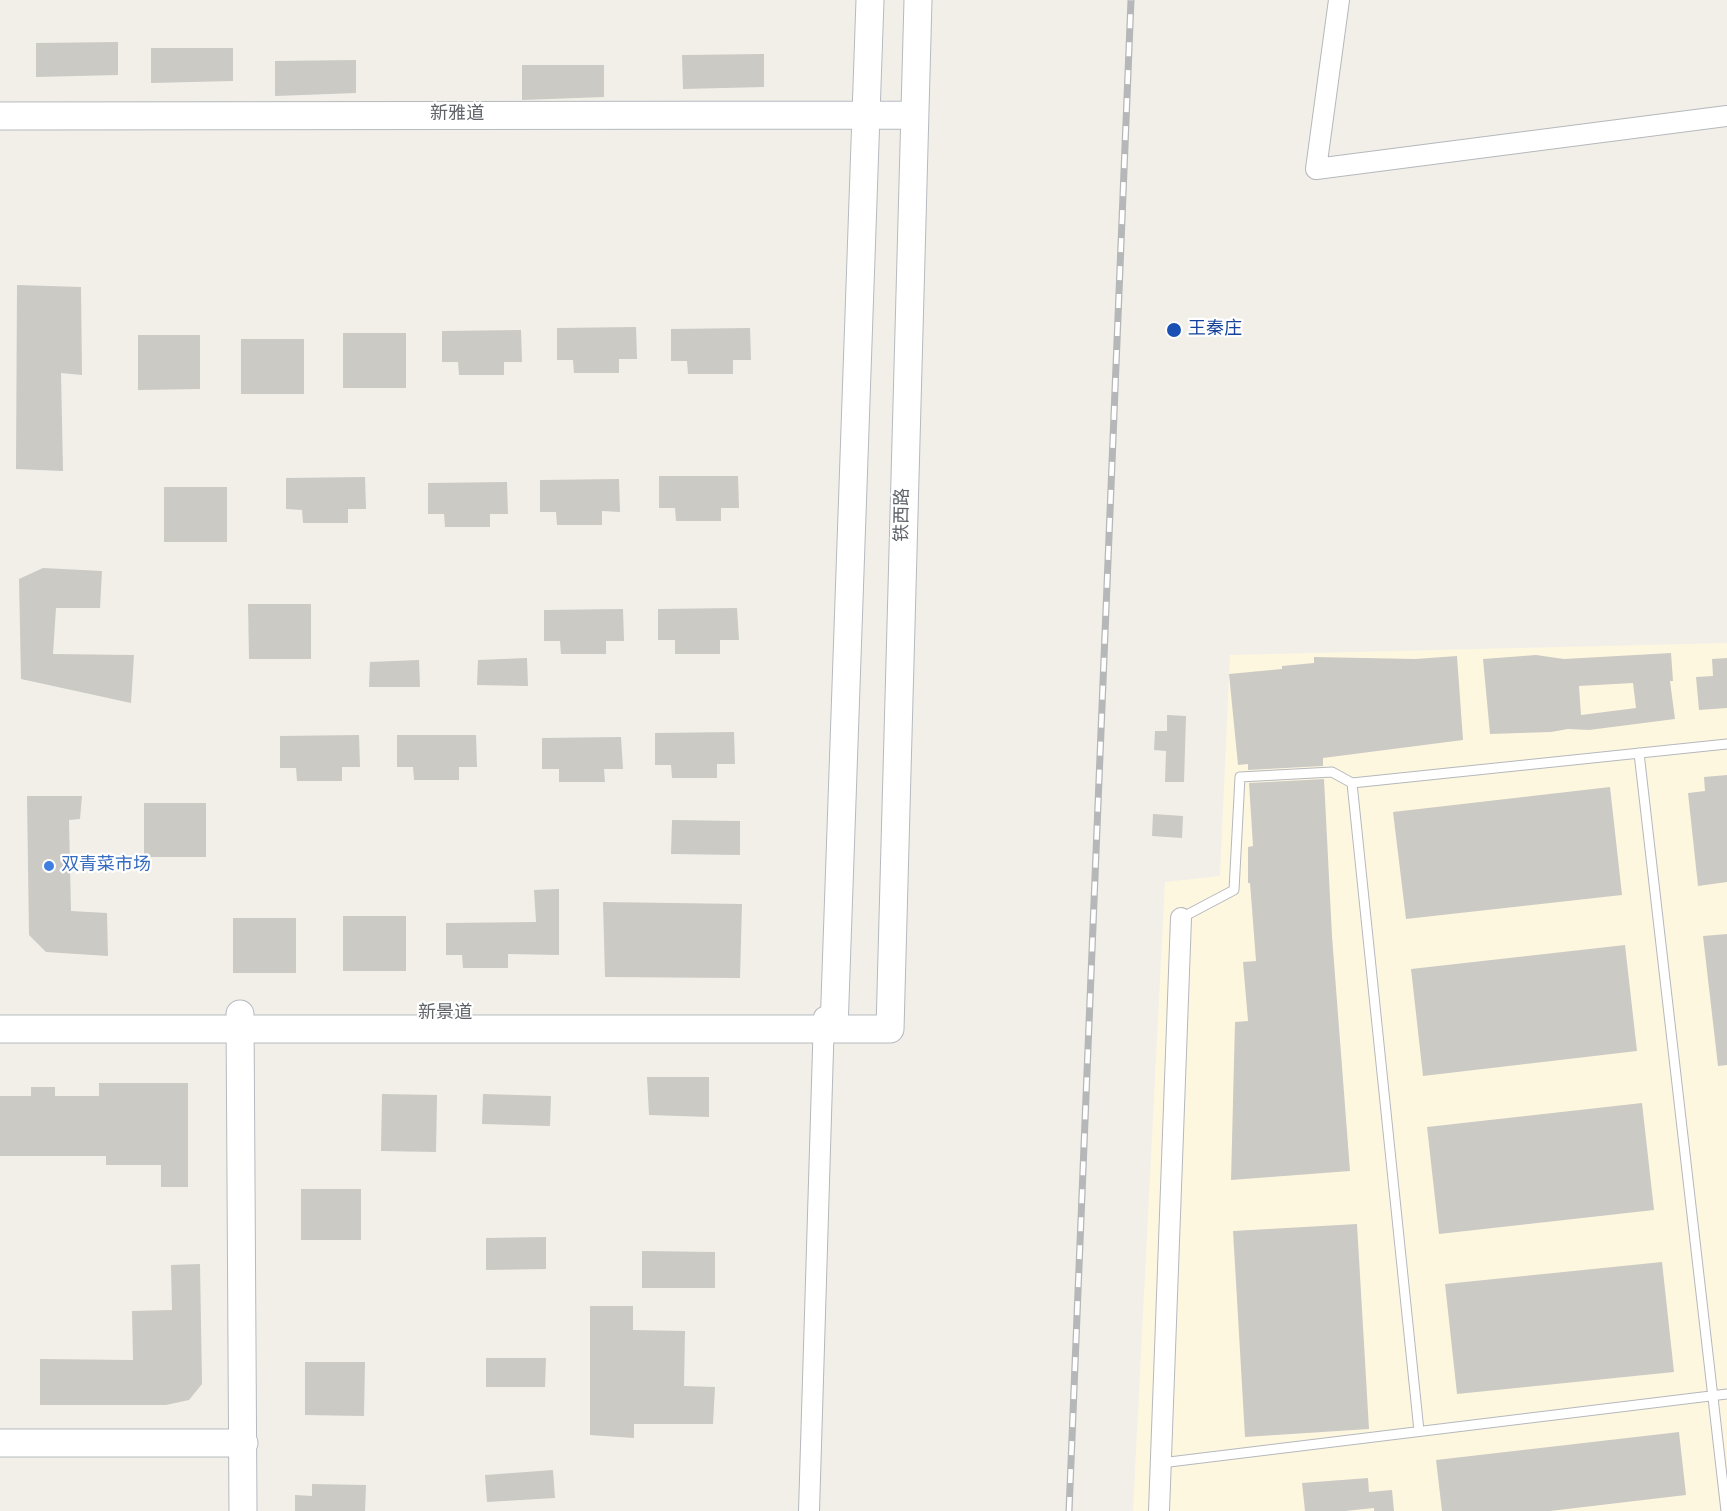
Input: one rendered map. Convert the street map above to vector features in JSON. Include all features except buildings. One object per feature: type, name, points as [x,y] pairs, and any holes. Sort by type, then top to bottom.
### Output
[{"type":"street","points":[[810,1511],[870,0]]},
{"type":"street","name":"铁西路","points":[[890,1022],[918,0]]},
{"type":"street","points":[[1339,0],[1316,170],[1727,116]]},
{"type":"street","name":"新雅道","points":[[0,116],[914,121]]},
{"type":"street","name":"新雅道","points":[[0,128],[866,121]]},
{"type":"street","points":[[1158,1511],[1181,918]]},
{"type":"street","name":"新景道","points":[[0,1014],[240,1021],[890,1022]]},
{"type":"street","points":[[240,1021],[243,1511]]},
{"type":"street","name":"新景道","points":[[0,1029],[240,1021]]},
{"type":"street","points":[[0,1443],[244,1443]]},
{"type":"lane","points":[[1181,918],[1234,890],[1240,777],[1332,772],[1352,783],[1727,744]]},
{"type":"lane","points":[[1639,753],[1726,1511]]},
{"type":"lane","points":[[1352,783],[1419,1431]]},
{"type":"lane","points":[[1161,1462],[1727,1394]]},
{"type":"shaded area","points":[[1727,643],[1727,1511],[1133,1511],[1165,882],[1220,876],[1230,655]]},
{"type":"railway","points":[[1069,1511],[1131,0]]},
{"type":"place","name":"王秦庄","points":[[1174,330]]},
{"type":"place","name":"双青菜市场","points":[[49,866]]}]
